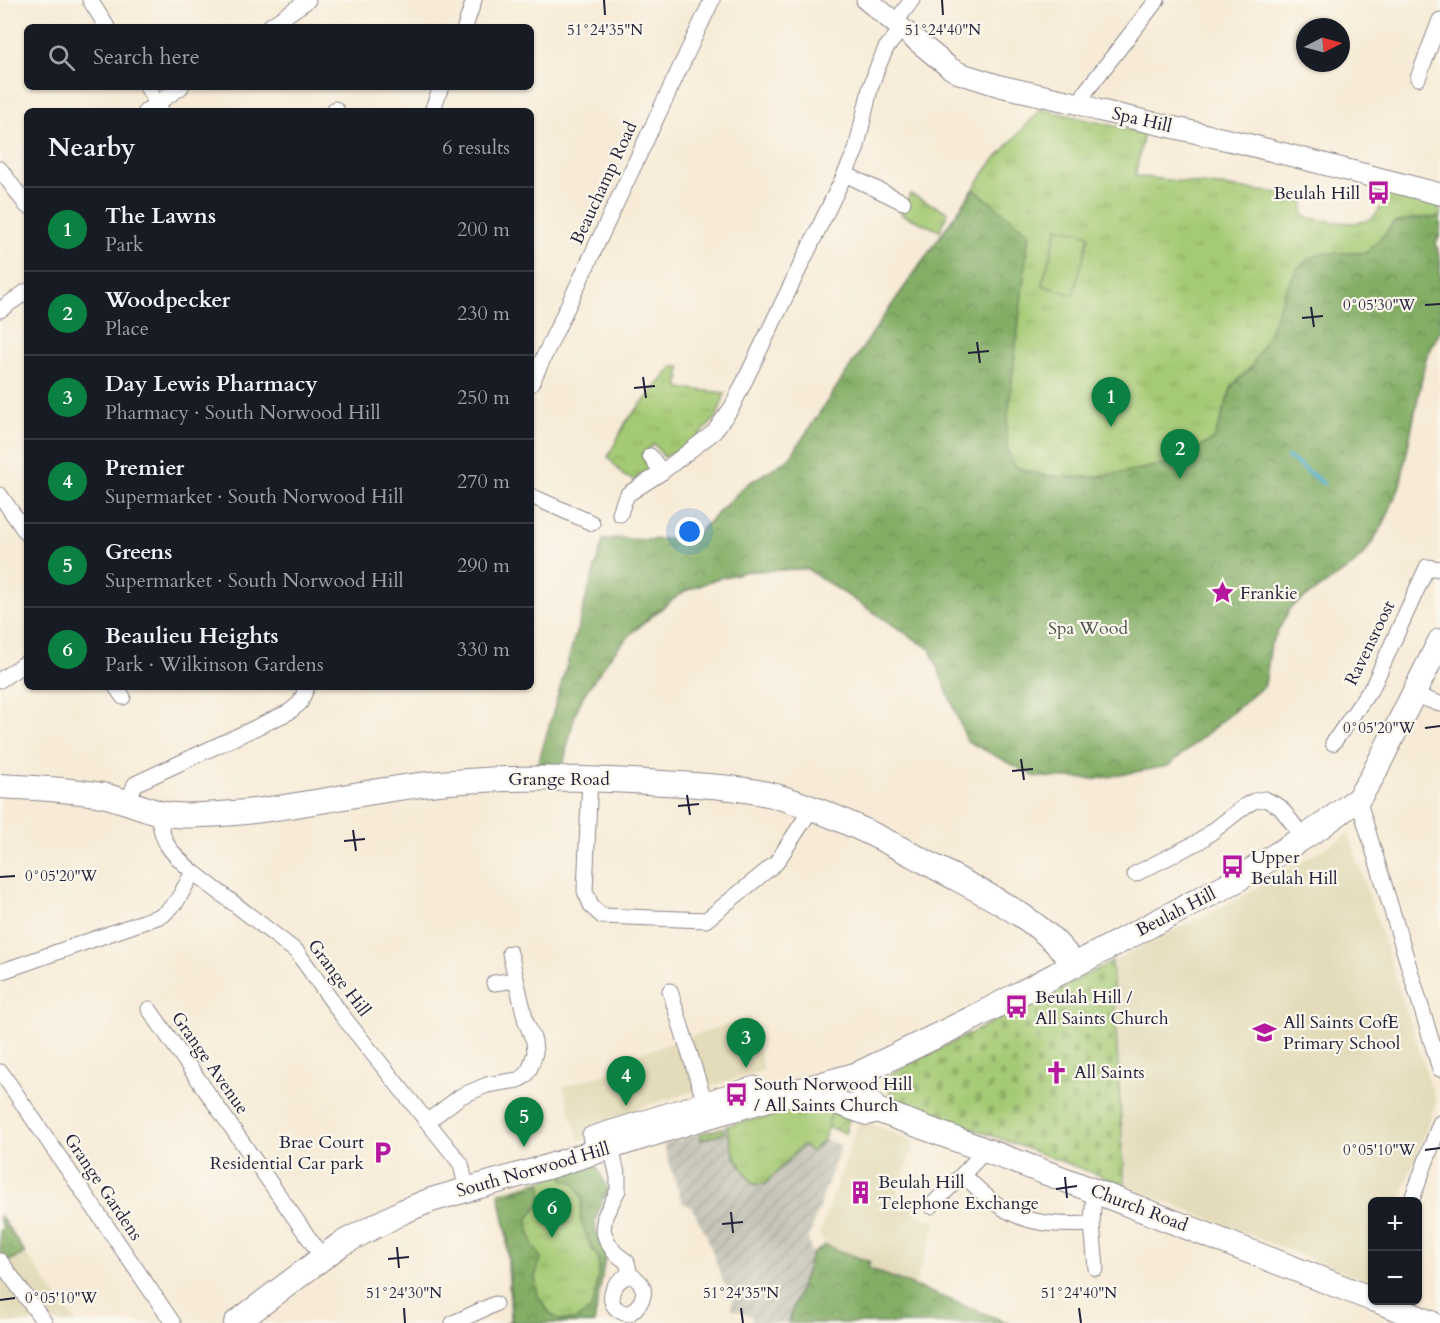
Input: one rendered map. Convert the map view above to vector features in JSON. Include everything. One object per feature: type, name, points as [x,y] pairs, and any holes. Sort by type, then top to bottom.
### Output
[{"type":"main road","name":"Beulah Hill","points":[[858,1074],[973,1018],[1235,881],[1304,838],[1358,799],[1415,695],[1440,641]]},
{"type":"main road","name":"Grange Road","points":[[0,786],[86,792],[175,815],[231,814],[422,785],[532,777],[590,777],[731,789],[772,795],[812,808],[867,833],[988,897],[1043,931],[1066,952],[1073,965]]},
{"type":"main road","name":"South Norwood Hill","points":[[236,1323],[341,1244],[404,1211],[431,1200],[602,1150],[652,1125],[706,1107],[761,1101],[858,1074]]},
{"type":"main road","points":[[858,1074],[865,1097],[877,1110]]},
{"type":"main road","name":"Church Road","points":[[802,1090],[867,1113],[877,1110],[1094,1191],[1368,1298]]},
{"type":"main road","name":"Church Road","points":[[1386,1305],[1431,1323]]},
{"type":"street","points":[[90,0],[105,24]]},
{"type":"street","points":[[273,24],[308,0]]},
{"type":"street","points":[[466,24],[474,0]]},
{"type":"street","name":"Spa Hill","points":[[867,0],[898,27],[959,73],[1032,94],[1246,144],[1440,194]]},
{"type":"street","points":[[620,514],[628,494],[662,472],[714,432],[732,407],[856,150],[876,71],[912,0]]},
{"type":"street","points":[[1080,104],[1086,91],[1157,0]]},
{"type":"street","name":"Beauchamp Road","points":[[534,378],[710,1]]},
{"type":"street","points":[[1418,78],[1440,20]]},
{"type":"street","points":[[148,90],[155,108],[177,90]]},
{"type":"street","points":[[433,108],[440,90]]},
{"type":"street","points":[[0,169],[24,198]]},
{"type":"street","points":[[845,174],[903,202]]},
{"type":"street","points":[[0,309],[24,293]]},
{"type":"street","points":[[650,456],[662,472]]},
{"type":"street","points":[[0,495],[24,530]]},
{"type":"street","points":[[534,497],[592,523]]},
{"type":"street","name":"Ravensroost","points":[[1333,743],[1373,686],[1427,567],[1440,569]]},
{"type":"street","points":[[0,680],[24,664]]},
{"type":"street","points":[[128,802],[135,784],[289,712],[300,703],[305,690]]},
{"type":"street","points":[[1415,695],[1440,704]]},
{"type":"street","points":[[590,777],[585,891],[592,907],[602,916],[706,920],[776,863],[812,808]]},
{"type":"street","points":[[1135,874],[1200,841],[1254,801],[1265,799],[1280,807],[1304,838]]},
{"type":"street","points":[[1358,799],[1440,1069]]},
{"type":"street","name":"Grange Hill","points":[[158,812],[161,834],[166,845],[193,872],[297,952],[341,1014],[461,1164],[467,1191]]},
{"type":"street","points":[[0,972],[163,915],[177,901],[193,872]]},
{"type":"street","points":[[428,1121],[461,1096],[487,1085],[518,1080],[525,1076],[530,1068],[535,1053],[534,1041],[525,1022],[510,953]]},
{"type":"street","points":[[494,983],[516,980]]},
{"type":"street","points":[[670,992],[706,1107]]},
{"type":"street","name":"Grange Avenue","points":[[149,1008],[322,1257]]},
{"type":"street","name":"Grange Gardens","points":[[1,1072],[173,1323]]},
{"type":"street","points":[[1413,1197],[1440,1123]]},
{"type":"street","points":[[602,1150],[618,1177],[618,1190],[605,1216],[603,1230],[615,1253],[627,1262],[630,1275]]},
{"type":"street","points":[[931,1206],[985,1151]]},
{"type":"street","points":[[963,1174],[990,1200],[1015,1216],[1036,1222],[1092,1224]]},
{"type":"street","points":[[1094,1191],[1092,1224],[1096,1268]]},
{"type":"street","points":[[0,1261],[45,1323]]},
{"type":"street","points":[[453,1323],[495,1304]]},
{"type":"shaded area","name":"All Saints CofE Primary School","points":[[1349,834],[1436,1102],[1401,1197],[1368,1197],[1368,1282],[1127,1186],[1113,961],[1243,896]]},
{"type":"shaded area","points":[[750,1017],[764,1070],[638,1108],[643,1123],[579,1141],[563,1087],[638,1064],[635,1055]]},
{"type":"shaded area","points":[[860,1119],[915,1142],[895,1197],[915,1204],[919,1215],[937,1222],[915,1286],[868,1268],[869,1262],[825,1245],[819,1235]]},
{"type":"shaded area","points":[[726,1126],[735,1157],[753,1184],[765,1184],[803,1145],[811,1151],[824,1140],[841,1145],[808,1239],[812,1254],[788,1323],[751,1323],[753,1317],[732,1309],[732,1293],[723,1282],[706,1234],[692,1208],[682,1202],[663,1144]]},
{"type":"shaded area","points":[[0,1215],[25,1253],[76,1323],[0,1323]]},
{"type":"green space","name":"Spa Wood","points":[[1041,109],[1144,133],[1135,176],[1304,196],[1303,216],[1332,222],[1355,223],[1369,219],[1379,210],[1385,192],[1440,206],[1440,233],[1436,244],[1440,259],[1440,330],[1426,358],[1400,485],[1384,523],[1365,553],[1352,566],[1246,638],[910,636],[807,569],[748,571],[716,579],[685,591],[631,634],[612,654],[584,694],[574,717],[563,765],[538,764],[668,562],[747,484],[789,459],[882,319],[990,165]]},
{"type":"green space","name":"Spa Wood","points":[[974,189],[1029,233],[1006,434],[1008,451],[1013,465],[1029,471],[1063,477],[1117,474],[1165,465],[1214,439],[1232,386],[1251,367],[1297,269],[1309,259],[1323,253],[1366,253],[1393,223],[1417,218],[1440,217],[1440,233],[1436,244],[1440,259],[1440,330],[1426,358],[1400,485],[1384,523],[1365,553],[1352,566],[1291,607],[1271,644],[1265,685],[1168,766],[1097,779],[1036,777],[967,741],[930,649],[807,569],[748,571],[716,579],[685,591],[650,616],[612,654],[584,694],[574,717],[563,765],[538,764],[603,540],[694,537],[747,484],[789,459],[882,319]]},
{"type":"green space","points":[[910,194],[948,212],[940,231],[901,214]]},
{"type":"green space","points":[[1058,227],[1086,234],[1089,237],[1073,295],[1042,285]]},
{"type":"green space","points":[[680,366],[679,388],[725,393],[717,417],[688,446],[664,457],[654,444],[641,455],[649,469],[635,480],[624,476],[608,457],[626,422],[673,367]]},
{"type":"green space","points":[[1112,962],[1125,1185],[896,1100],[890,1093],[887,1084],[892,1073]]},
{"type":"green space","points":[[801,1108],[832,1110],[824,1140],[811,1152],[803,1145],[765,1184],[753,1184],[735,1157],[726,1126]]},
{"type":"green space","points":[[832,1110],[850,1116],[845,1133],[827,1127]]},
{"type":"green space","points":[[723,1128],[724,1133],[701,1140],[700,1134]]},
{"type":"green space","points":[[596,1165],[606,1195],[601,1202],[595,1221],[596,1232],[606,1252],[594,1323],[506,1323],[511,1320],[506,1230],[499,1193]]},
{"type":"green space","points":[[596,1165],[610,1193],[605,1195],[601,1202],[595,1221],[596,1231],[606,1252],[594,1323],[507,1323],[512,1321],[508,1237],[499,1196],[542,1184],[542,1201],[527,1220],[533,1246],[541,1260],[535,1277],[538,1296],[549,1312],[559,1320],[575,1320],[590,1310],[594,1301],[599,1268],[598,1258],[590,1245],[580,1218],[582,1198],[575,1183],[562,1179],[564,1174]]},
{"type":"green space","points":[[0,1215],[25,1253],[7,1262],[0,1254],[0,1231],[4,1227],[0,1222]]},
{"type":"green space","points":[[825,1245],[870,1262],[868,1268],[1009,1323],[788,1323],[812,1254]]},
{"type":"waterway","points":[[1288,457],[1323,483]]},
{"type":"place","name":"Beulah Hill","points":[[1378,193]]},
{"type":"place","name":"The Lawns","points":[[1111,427]]},
{"type":"place","name":"Woodpecker","points":[[1180,479]]},
{"type":"place","name":"Frankie","points":[[1222,593]]},
{"type":"place","name":"Upper Beulah Hill","points":[[1233,867]]},
{"type":"place","name":"Beulah Hill / All Saints Church","points":[[1017,1007]]},
{"type":"place","name":"All Saints CofE Primary School","points":[[1265,1032]]},
{"type":"place","name":"Day Lewis Pharmacy","points":[[746,1068]]},
{"type":"place","name":"All Saints","points":[[1056,1072]]},
{"type":"place","name":"South Norwood Hill / All Saints Church","points":[[736,1094]]},
{"type":"place","name":"Premier","points":[[626,1106]]},
{"type":"place","name":"Greens","points":[[524,1147]]},
{"type":"place","name":"Brae Court Residential Car park","points":[[382,1152]]},
{"type":"place","name":"Beulah Hill Telephone Exchange","points":[[860,1192]]},
{"type":"place","name":"Beaulieu Heights","points":[[552,1238]]}]
